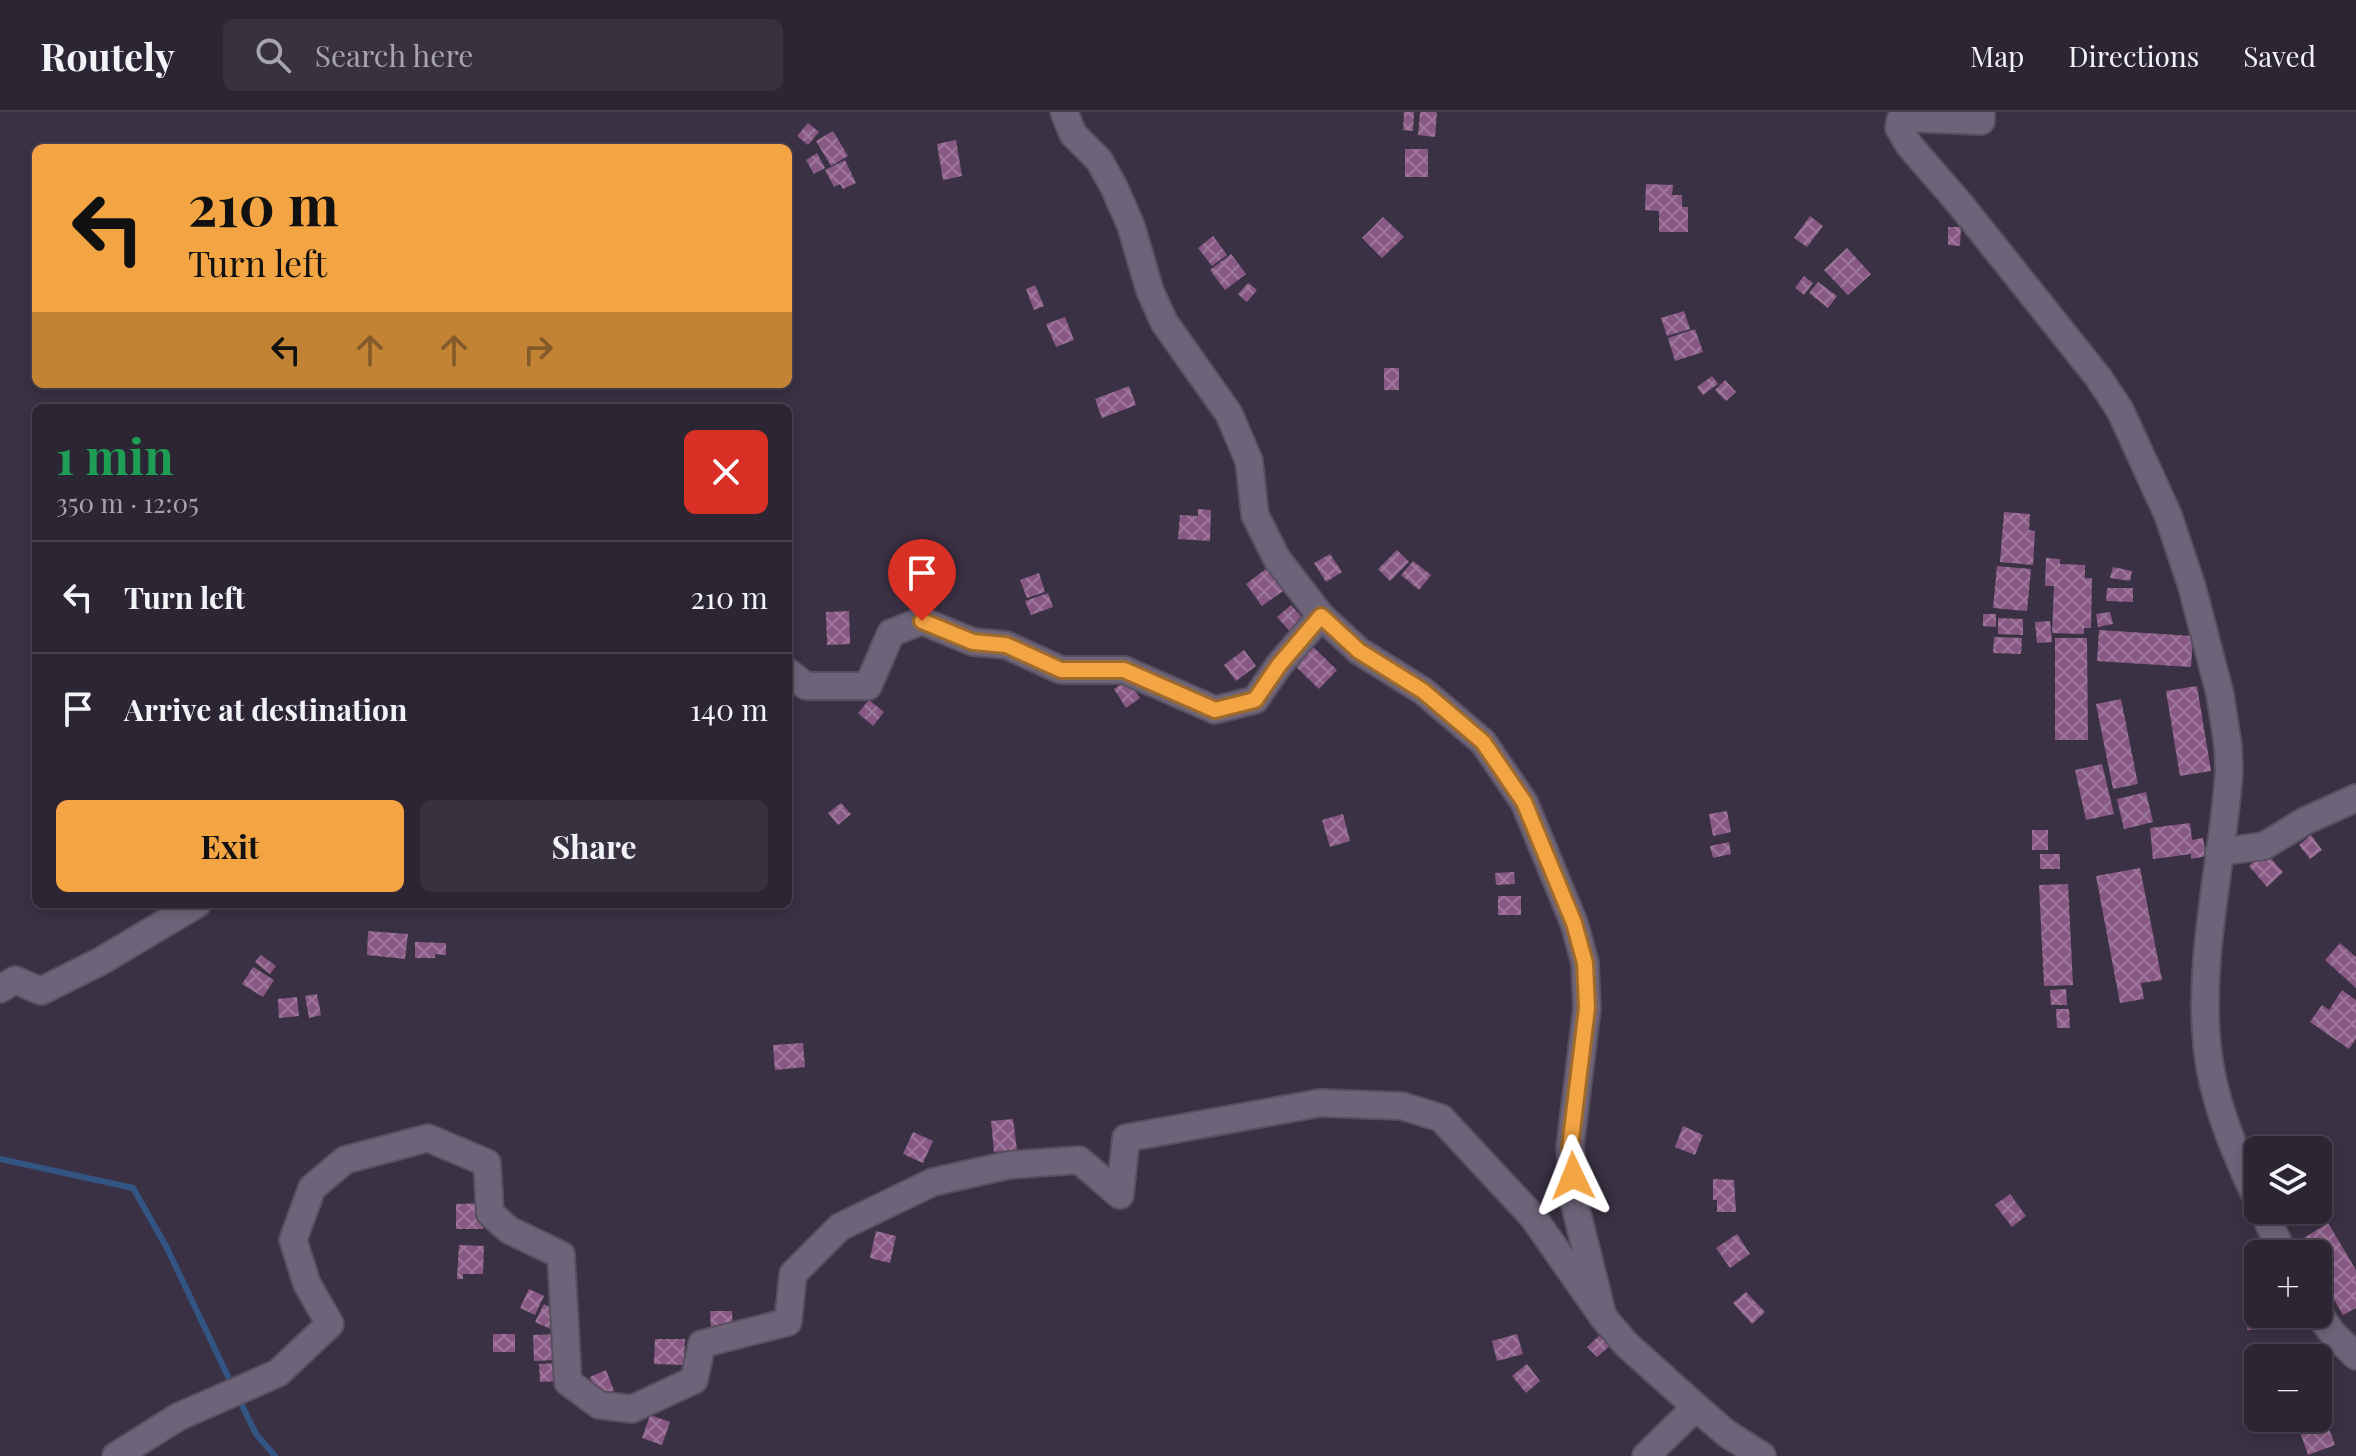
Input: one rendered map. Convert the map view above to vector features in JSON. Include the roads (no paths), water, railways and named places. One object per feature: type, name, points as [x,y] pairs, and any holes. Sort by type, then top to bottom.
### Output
[{"type":"street","points":[[1064,112],[1073,134],[1099,160],[1118,196],[1150,291],[1164,322],[1229,414],[1249,461],[1255,515],[1277,559],[1321,616],[1359,651],[1423,691],[1483,742],[1524,802],[1574,923],[1585,963],[1587,1008],[1570,1147],[1575,1205],[1603,1317]]},
{"type":"street","points":[[1981,112],[1981,121],[1909,118],[1900,121],[1899,128],[1909,145],[2102,382],[2120,410],[2168,515],[2192,587],[2224,718],[2229,771],[2208,971],[2207,1045],[2220,1110],[2244,1167]]},
{"type":"street","points":[[792,675],[806,686],[868,686],[891,633],[922,621],[973,642],[1006,645],[1061,670],[1124,670],[1215,710],[1255,700],[1279,665],[1321,616]]},
{"type":"street","points":[[2219,852],[2264,846],[2305,821],[2356,798]]},
{"type":"street","points":[[0,989],[15,980],[41,991],[101,961],[190,908]]},
{"type":"street","points":[[116,1456],[178,1417],[278,1373],[330,1324],[307,1284],[293,1240],[312,1188],[345,1160],[428,1138],[487,1163],[490,1213],[509,1230],[561,1255],[568,1382],[599,1405],[632,1409],[694,1380],[702,1344],[788,1322],[793,1274],[840,1227],[933,1182],[1009,1165],[1079,1160],[1120,1195],[1126,1138],[1320,1103],[1402,1106],[1441,1118],[1533,1217],[1603,1317],[1626,1344],[1726,1433],[1762,1456]]},
{"type":"street","points":[[2329,1328],[2356,1356]]},
{"type":"street","points":[[1646,1456],[1696,1407]]},
{"type":"waterway","points":[[0,1159],[133,1188],[167,1248],[232,1385]]},
{"type":"waterway","points":[[239,1399],[256,1434],[275,1456]]}]
